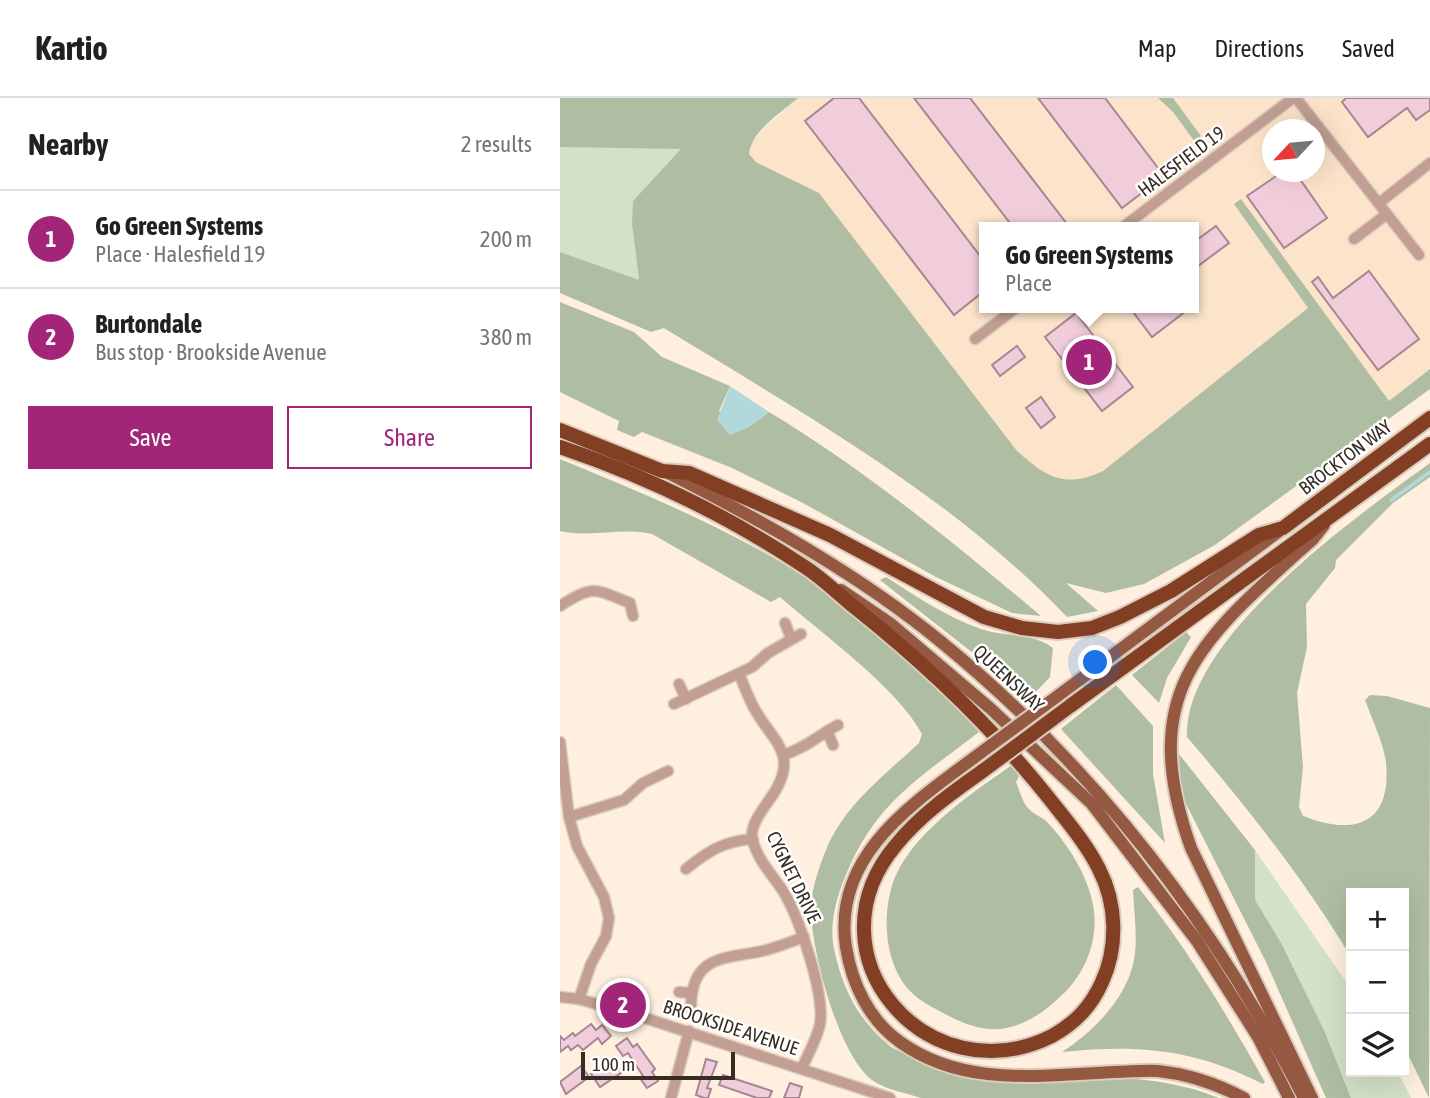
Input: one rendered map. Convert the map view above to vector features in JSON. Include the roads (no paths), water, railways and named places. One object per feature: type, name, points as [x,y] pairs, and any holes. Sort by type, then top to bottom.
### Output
[{"type":"highway","name":"BROCKTON WAY","points":[[662,471],[689,473],[830,535],[984,617],[1022,628],[1058,632],[1092,628],[1120,617],[1171,591],[1259,536],[1283,528],[1430,418]]},
{"type":"highway","name":"QUEENSWAY","points":[[560,430],[662,471]]},
{"type":"highway","name":"BROCKTON WAY","points":[[831,585],[841,597],[946,685],[1020,761],[1076,832],[1100,870],[1109,898],[1114,930],[1111,956],[1102,983],[1087,1008],[1069,1026],[1035,1045],[1000,1054],[969,1053],[949,1048],[914,1031],[890,1007],[875,981],[865,954],[863,923],[868,895],[894,846],[948,796],[984,770],[1065,700],[1430,444]]},
{"type":"highway","name":"QUEENSWAY","points":[[560,447],[699,505],[831,585]]},
{"type":"main road","name":"QUEENSWAY","points":[[662,471],[766,525],[873,592],[939,640],[1006,697],[1103,798],[1199,920],[1268,1029],[1304,1098]]},
{"type":"main road","points":[[1312,1098],[1191,848],[1178,810],[1169,753],[1175,706],[1187,673],[1212,636],[1313,539],[1332,515]]},
{"type":"main road","points":[[1125,656],[1283,528]]},
{"type":"main road","name":"QUEENSWAY","points":[[831,585],[891,624],[991,709],[1091,804],[1197,941],[1258,1037],[1289,1098]]},
{"type":"main road","points":[[1065,700],[975,757],[889,824],[860,864],[845,912],[845,939],[850,967],[860,996],[878,1021],[913,1052],[935,1063],[961,1071],[1021,1076],[1156,1071],[1213,1083],[1244,1098]]},
{"type":"street","points":[[1295,98],[1419,255]]},
{"type":"street","name":"HALESFIELD 19","points":[[1130,222],[1295,98]]},
{"type":"street","points":[[1379,203],[1430,163]]},
{"type":"street","points":[[1354,239],[1387,214]]},
{"type":"street","points":[[975,339],[1009,313]]},
{"type":"street","points":[[560,606],[583,591],[593,589],[630,603]]},
{"type":"street","points":[[630,603],[641,595]]},
{"type":"street","points":[[630,603],[633,616]]},
{"type":"street","points":[[674,704],[739,674],[796,636],[785,623]]},
{"type":"street","points":[[739,674],[755,710],[773,733],[783,755],[800,750],[838,725]]},
{"type":"street","points":[[679,684],[686,699]]},
{"type":"street","points":[[827,731],[833,746]]},
{"type":"street","points":[[560,742],[569,817],[577,846],[604,897],[609,918],[606,936],[591,964],[579,999]]},
{"type":"street","name":"CYGNET DRIVE","points":[[783,755],[786,768],[755,823],[753,839],[788,900],[804,937],[820,1005],[820,1024],[802,1068]]},
{"type":"street","points":[[569,817],[624,800],[643,783],[663,774],[664,788]]},
{"type":"street","points":[[686,869],[711,848],[732,841],[753,839]]},
{"type":"street","points":[[691,1008],[691,993],[707,966],[717,959],[764,951],[804,937]]},
{"type":"street","points":[[679,992],[691,993]]},
{"type":"street","name":"BROOKSIDE AVENUE","points":[[560,997],[579,999],[689,1031],[890,1098]]},
{"type":"street","points":[[671,1098],[689,1031]]},
{"type":"water","points":[[730,386],[769,412],[747,428],[730,435],[717,420]]},
{"type":"waterway","points":[[1391,500],[1430,472]]},
{"type":"place","name":"Go Green Systems","points":[[1089,362]]},
{"type":"place","name":"Burtondale","points":[[623,1005]]}]
